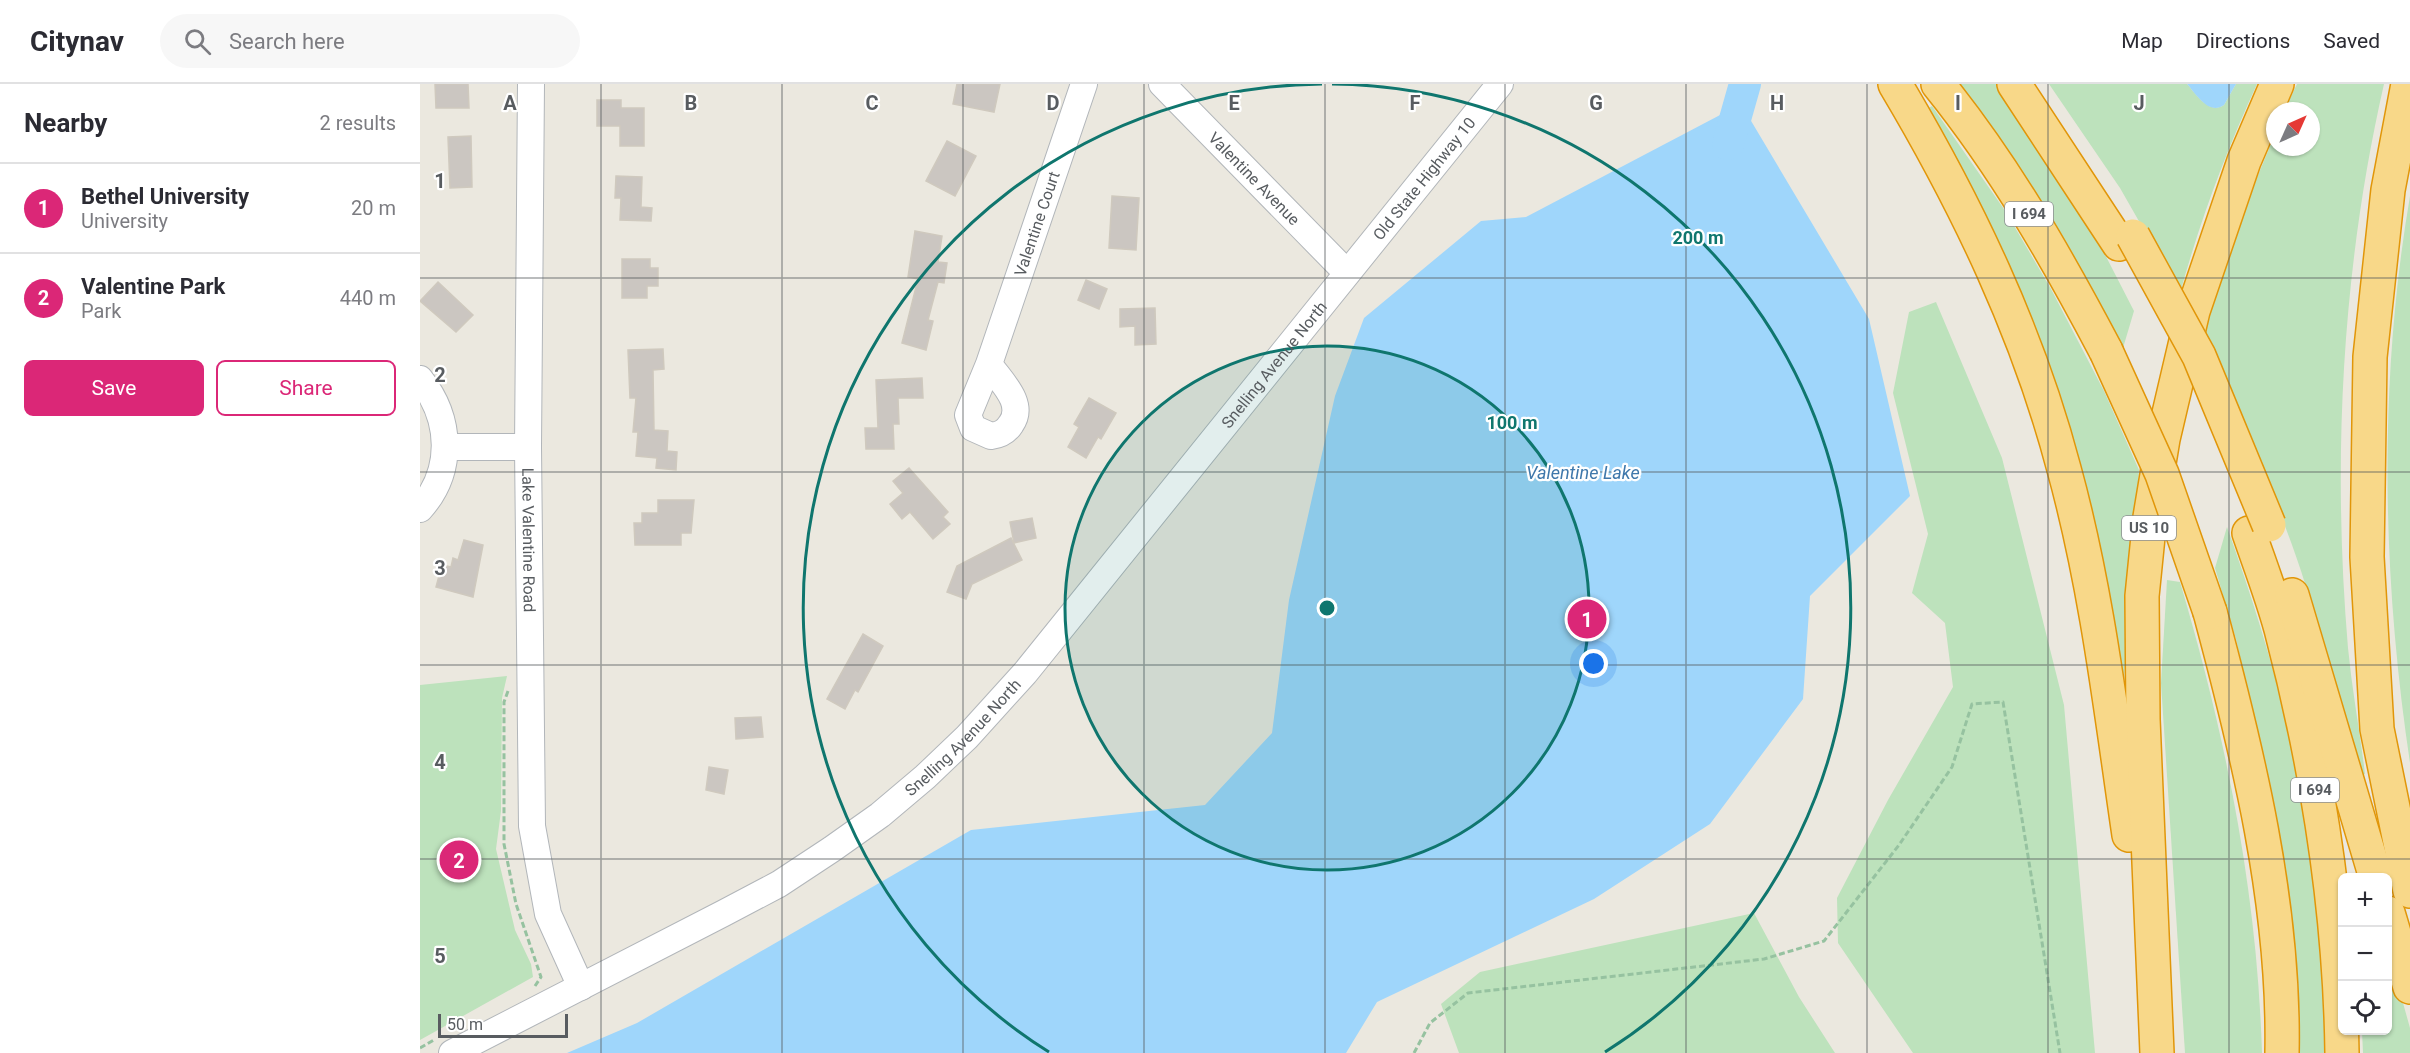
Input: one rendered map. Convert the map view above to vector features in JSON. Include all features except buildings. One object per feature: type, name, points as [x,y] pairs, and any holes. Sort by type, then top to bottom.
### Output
[{"type":"highway","points":[[1896,84],[1978,235],[2028,355],[2057,444],[2097,613],[2153,991]]},
{"type":"highway","name":"I 694","points":[[1938,84],[2000,167],[2044,238],[2106,351],[2162,474],[2210,612],[2253,784],[2276,935],[2282,1053]]},
{"type":"highway","points":[[2014,84],[2126,240]]},
{"type":"highway","points":[[2031,84],[2199,356],[2259,529],[2321,686],[2375,873]]},
{"type":"highway","name":"US 10","points":[[2157,1053],[2153,991],[2142,596],[2150,517],[2163,439],[2193,311],[2244,161],[2277,84]]},
{"type":"highway","points":[[2408,84],[2388,190],[2370,357],[2367,557],[2377,729],[2391,809],[2410,891]]},
{"type":"highway","name":"I 694","points":[[2259,529],[2305,728],[2330,880],[2341,1004],[2342,1053]]},
{"type":"highway","points":[[2392,926],[2410,987]]},
{"type":"street","name":"Lake Valentine Road","points":[[531,84],[528,447],[532,826],[548,914],[581,987]]},
{"type":"street","name":"Valentine Court","points":[[989,364],[1084,84]]},
{"type":"street","name":"Valentine Avenue","points":[[1162,84],[1347,273]]},
{"type":"street","name":"Old State Highway 10","points":[[1347,273],[1500,84]]},
{"type":"street","name":"Snelling Avenue North","points":[[446,1045],[581,987],[778,884],[880,815],[925,777],[967,737],[1025,673],[1347,273]]},
{"type":"street","points":[[420,379],[438,407],[446,447],[438,485],[420,509]]},
{"type":"street","points":[[446,447],[528,447]]},
{"type":"path","points":[[1414,1053],[1430,1023],[1468,993],[1520,989],[1764,959],[1824,941],[1899,845],[1952,767],[1972,704],[2002,702],[2060,1053]]},
{"type":"path","points":[[504,844],[516,904],[541,977],[536,985],[526,990]]},
{"type":"path","points":[[420,1048],[446,1045]]},
{"type":"green space","points":[[1957,84],[1997,84],[2076,198],[2134,311],[2123,348],[2059,234]]},
{"type":"green space","points":[[2049,84],[2187,84],[2203,102],[2218,107],[2224,105],[2236,84],[2257,84],[2214,187],[2180,293],[2120,188]]},
{"type":"green space","points":[[2297,84],[2384,84],[2358,223],[2344,364],[2341,435],[2343,577],[2348,648],[2365,774],[2356,778],[2323,646],[2293,548],[2262,471],[2202,337],[2249,197],[2266,156],[2320,156],[2320,102],[2288,102]]},
{"type":"green space","points":[[1932,106],[2006,212],[2051,289],[2104,391],[2139,470],[2124,681],[2087,511],[1925,110]]},
{"type":"green space","points":[[2410,196],[2410,763],[2394,622],[2389,551],[2388,480],[2393,337]]},
{"type":"green space","points":[[1936,302],[2002,458],[2064,705],[2095,1053],[1913,1053],[1838,943],[1837,898],[1888,800],[1953,687],[1945,623],[1912,593],[1928,534],[1893,393],[1909,312]]},
{"type":"green space","points":[[2227,527],[2270,660],[2303,797],[2317,889],[2329,1053],[2297,1053],[2292,939],[2275,812],[2236,639],[2215,568]]},
{"type":"green space","points":[[2167,580],[2180,582],[2212,698],[2225,756],[2254,933],[2262,1053],[2185,1053],[2161,683]]},
{"type":"green space","points":[[507,676],[502,698],[501,811],[496,849],[515,930],[531,964],[533,977],[420,1040],[420,685]]},
{"type":"green space","points":[[1754,913],[1799,997],[1835,1053],[1459,1053],[1441,1004],[1480,972]]},
{"type":"green space","points":[[2392,963],[2410,1028],[2410,1053],[2363,1053],[2362,1035],[2392,1035]]},
{"type":"water","points":[[2187,84],[2236,84],[2224,105],[2213,108],[2203,102]]},
{"type":"water","name":"Valentine Lake","points":[[1741,104],[1869,319],[1910,496],[1810,596],[1803,699],[1710,824],[1594,899],[1377,1002],[1346,1053],[567,1053],[637,1023],[971,830],[1205,805],[1272,733],[1289,600],[1335,396],[1364,318],[1481,221],[1526,217]]},
{"type":"waterway","points":[[1728,144],[1745,84]]},
{"type":"place","name":"Bethel University","points":[[1587,619]]},
{"type":"place","name":"Valentine Park","points":[[459,860]]}]
